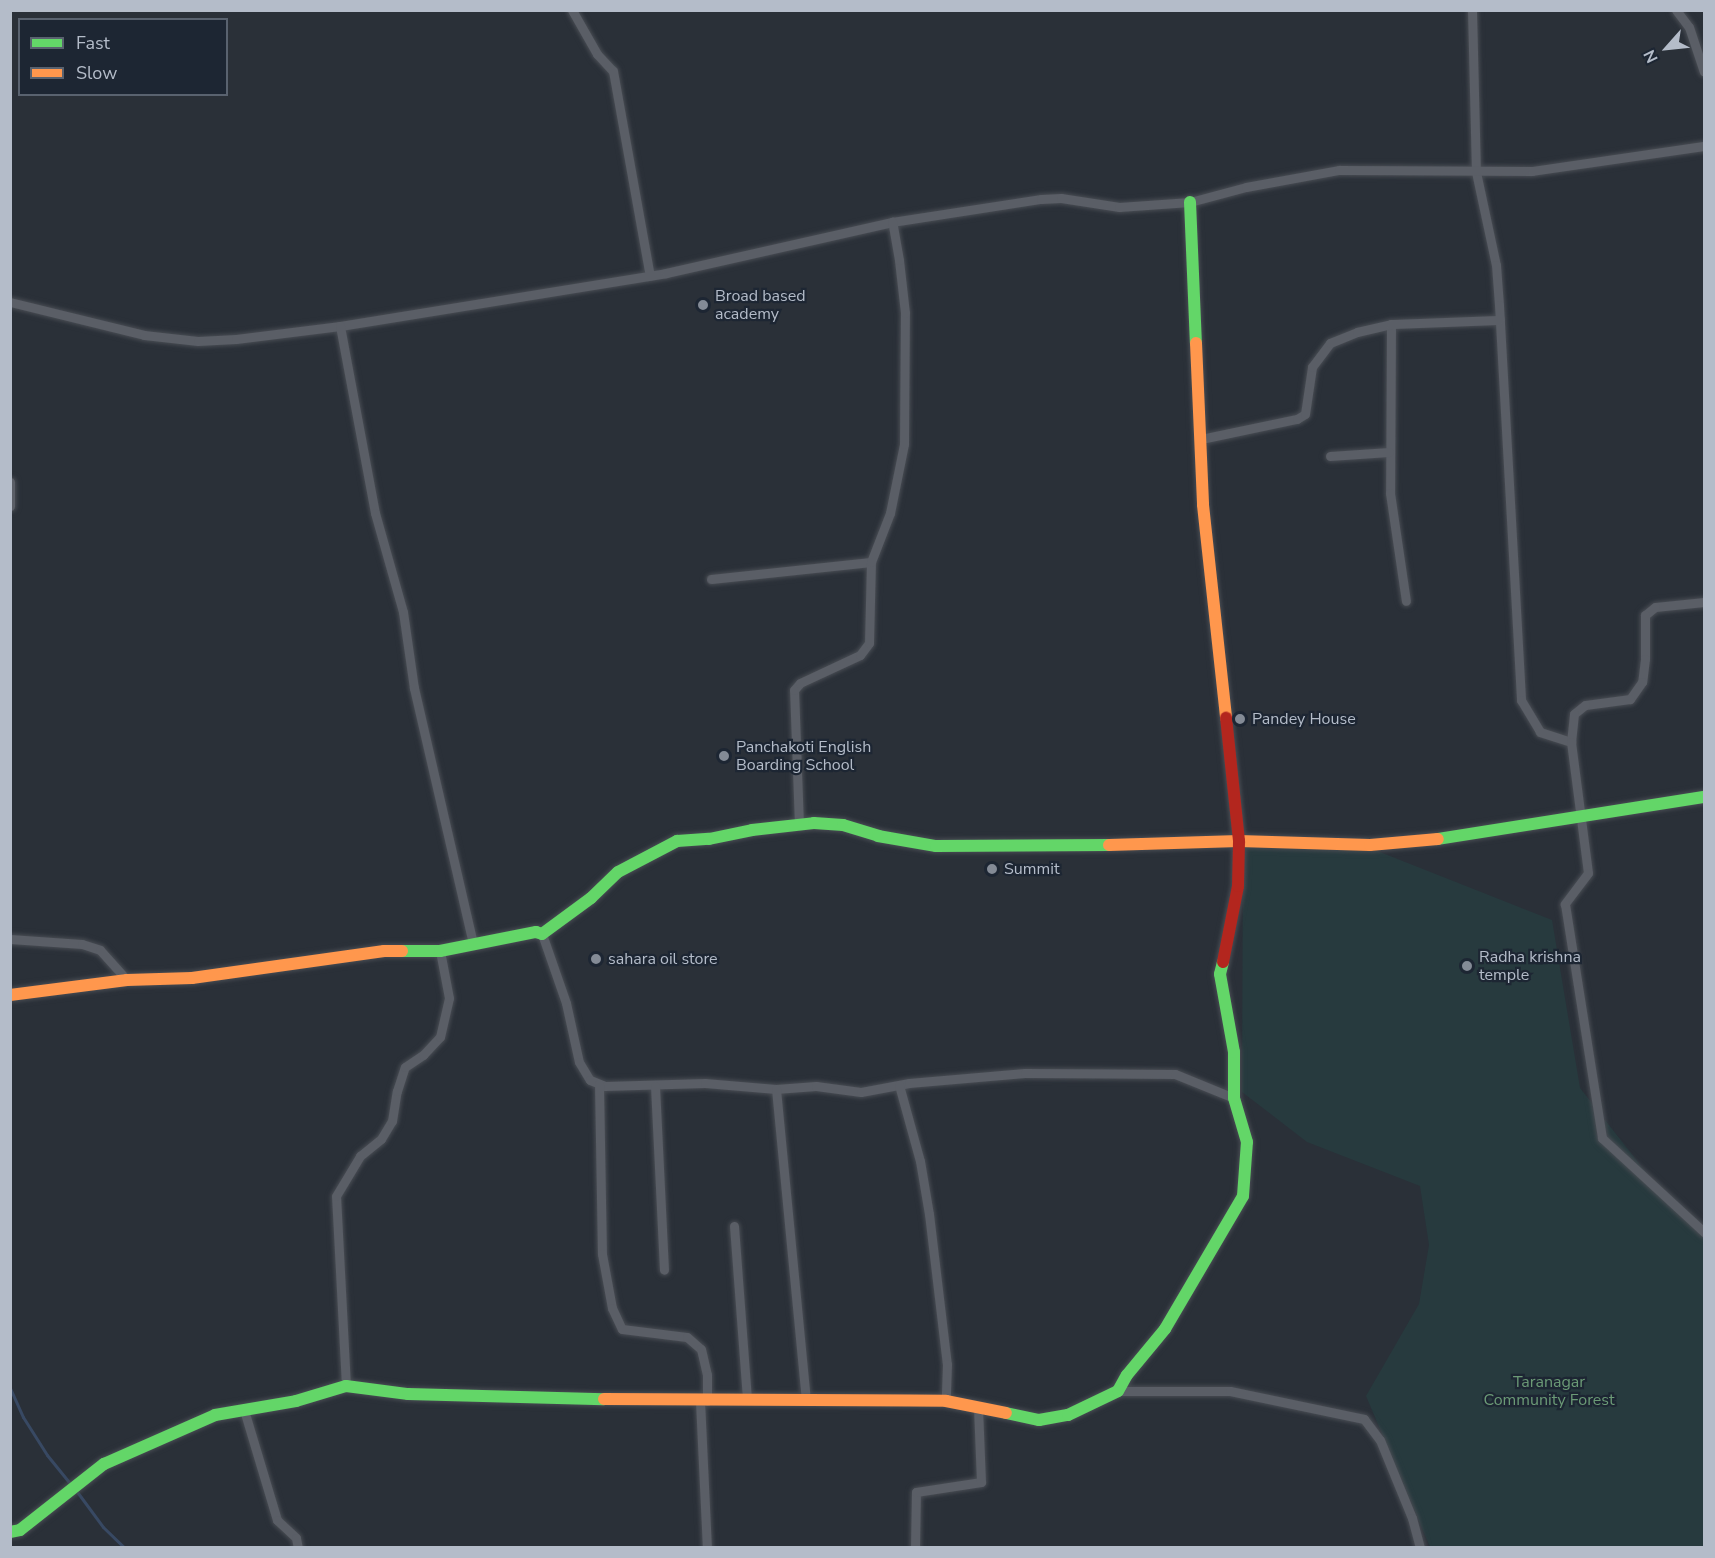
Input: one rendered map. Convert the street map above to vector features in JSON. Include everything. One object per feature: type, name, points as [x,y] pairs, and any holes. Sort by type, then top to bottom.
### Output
[{"type":"street","points":[[572,10],[597,54],[613,71],[650,276]]},
{"type":"street","points":[[1472,10],[1476,172],[1496,265],[1521,700],[1540,732],[1571,742]]},
{"type":"street","points":[[1676,10],[1689,27],[1704,72]]},
{"type":"street","points":[[10,302],[144,335],[198,340],[340,326],[650,276],[892,222],[1049,198],[1119,207],[1191,202],[1246,187],[1339,170],[1532,171],[1704,146]]},
{"type":"street","points":[[1118,1391],[1127,1375],[1165,1329],[1243,1196],[1247,1142],[1234,1098],[1234,1052],[1220,974],[1238,886],[1239,841],[1203,505],[1191,202]]},
{"type":"street","points":[[799,825],[794,690],[800,683],[860,655],[869,643],[871,562],[897,486],[906,424],[905,313],[892,222]]},
{"type":"street","points":[[1201,439],[1297,419],[1305,414],[1312,368],[1330,343],[1357,332],[1391,324],[1500,320]]},
{"type":"street","points":[[1391,324],[1390,493],[1406,601]]},
{"type":"street","points":[[340,326],[375,513],[403,612],[414,688],[473,944]]},
{"type":"street","points":[[1330,456],[1389,452]]},
{"type":"street","points":[[10,482],[10,506]]},
{"type":"street","points":[[711,579],[871,562]]},
{"type":"street","points":[[1704,602],[1655,608],[1645,615],[1645,659],[1642,682],[1630,699],[1585,705],[1574,714],[1571,742],[1588,873],[1565,904],[1602,1138],[1704,1232]]},
{"type":"street","points":[[542,934],[591,898],[618,872],[677,841],[799,825],[843,825],[878,836],[936,846],[1064,847],[1239,841],[1370,845],[1422,841],[1704,797]]},
{"type":"street","points":[[10,995],[127,980],[192,978],[384,951],[440,951],[536,932],[542,934]]},
{"type":"street","points":[[542,934],[566,1003],[579,1062],[590,1080],[605,1086],[705,1083],[776,1089],[816,1086],[861,1092],[899,1085],[1025,1073],[1175,1074],[1234,1098]]},
{"type":"street","points":[[10,939],[82,944],[100,950],[127,980]]},
{"type":"street","points":[[346,1386],[336,1196],[360,1155],[381,1139],[392,1121],[397,1091],[405,1067],[423,1055],[440,1037],[449,998],[440,951]]},
{"type":"street","points":[[599,1084],[602,1254],[612,1308],[622,1329],[687,1337],[701,1349],[707,1375],[704,1401],[707,1548]]},
{"type":"street","points":[[899,1085],[920,1161],[929,1214],[947,1364],[946,1401]]},
{"type":"street","points":[[655,1086],[663,1270]]},
{"type":"street","points":[[776,1089],[806,1400]]},
{"type":"street","points":[[734,1226],[747,1398]]},
{"type":"street","points":[[10,1532],[20,1530],[104,1464],[214,1415],[296,1401],[346,1386],[408,1394],[704,1401],[747,1398],[946,1401],[1039,1420],[1068,1415],[1118,1391],[1230,1391],[1364,1419],[1380,1440],[1412,1518],[1420,1548]]},
{"type":"street","points":[[915,1548],[916,1492],[981,1482],[978,1408]]},
{"type":"street","points":[[244,1410],[277,1520],[296,1538],[298,1548]]},
{"type":"green space","name":"Taranagar Community Forest","points":[[1243,840],[1352,841],[1552,920],[1580,1088],[1663,1194],[1704,1237],[1704,1547],[1430,1547],[1366,1396],[1419,1304],[1429,1245],[1420,1186],[1307,1142],[1242,1092]]},
{"type":"waterway","points":[[10,1388],[23,1417],[47,1455],[71,1485]]},
{"type":"waterway","points":[[75,1489],[103,1527],[125,1548]]},
{"type":"traffic: fast","points":[[1190,202],[1196,343]]},
{"type":"traffic: fast","points":[[1438,839],[1704,797]]},
{"type":"traffic: fast","points":[[402,951],[440,951],[536,932],[542,934],[591,898],[618,872],[677,841],[709,839],[752,830],[814,823],[843,825],[878,836],[936,846],[1109,845]]},
{"type":"traffic: fast","points":[[1006,1413],[1039,1420],[1068,1415],[1118,1391],[1127,1375],[1165,1329],[1243,1196],[1247,1142],[1234,1098],[1234,1052],[1220,974],[1223,962]]},
{"type":"traffic: fast","points":[[10,1532],[20,1530],[104,1464],[215,1415],[296,1401],[346,1386],[408,1394],[604,1399]]},
{"type":"traffic: slow","points":[[1196,343],[1203,505],[1226,718]]},
{"type":"traffic: slow","points":[[1109,845],[1239,841],[1370,845],[1438,839]]},
{"type":"traffic: slow","points":[[10,995],[127,980],[192,978],[384,951],[402,951]]},
{"type":"traffic: slow","points":[[604,1399],[946,1401],[1006,1413]]},
{"type":"traffic: jam","points":[[1223,962],[1238,886],[1239,841],[1226,718]]},
{"type":"place","name":"Broad based academy","points":[[703,305]]},
{"type":"place","name":"Pandey House","points":[[1240,719]]},
{"type":"place","name":"Panchakoti English Boarding School","points":[[724,756]]},
{"type":"place","name":"Summit","points":[[992,869]]},
{"type":"place","name":"sahara oil store","points":[[596,959]]},
{"type":"place","name":"Radha krishna temple","points":[[1467,966]]}]
